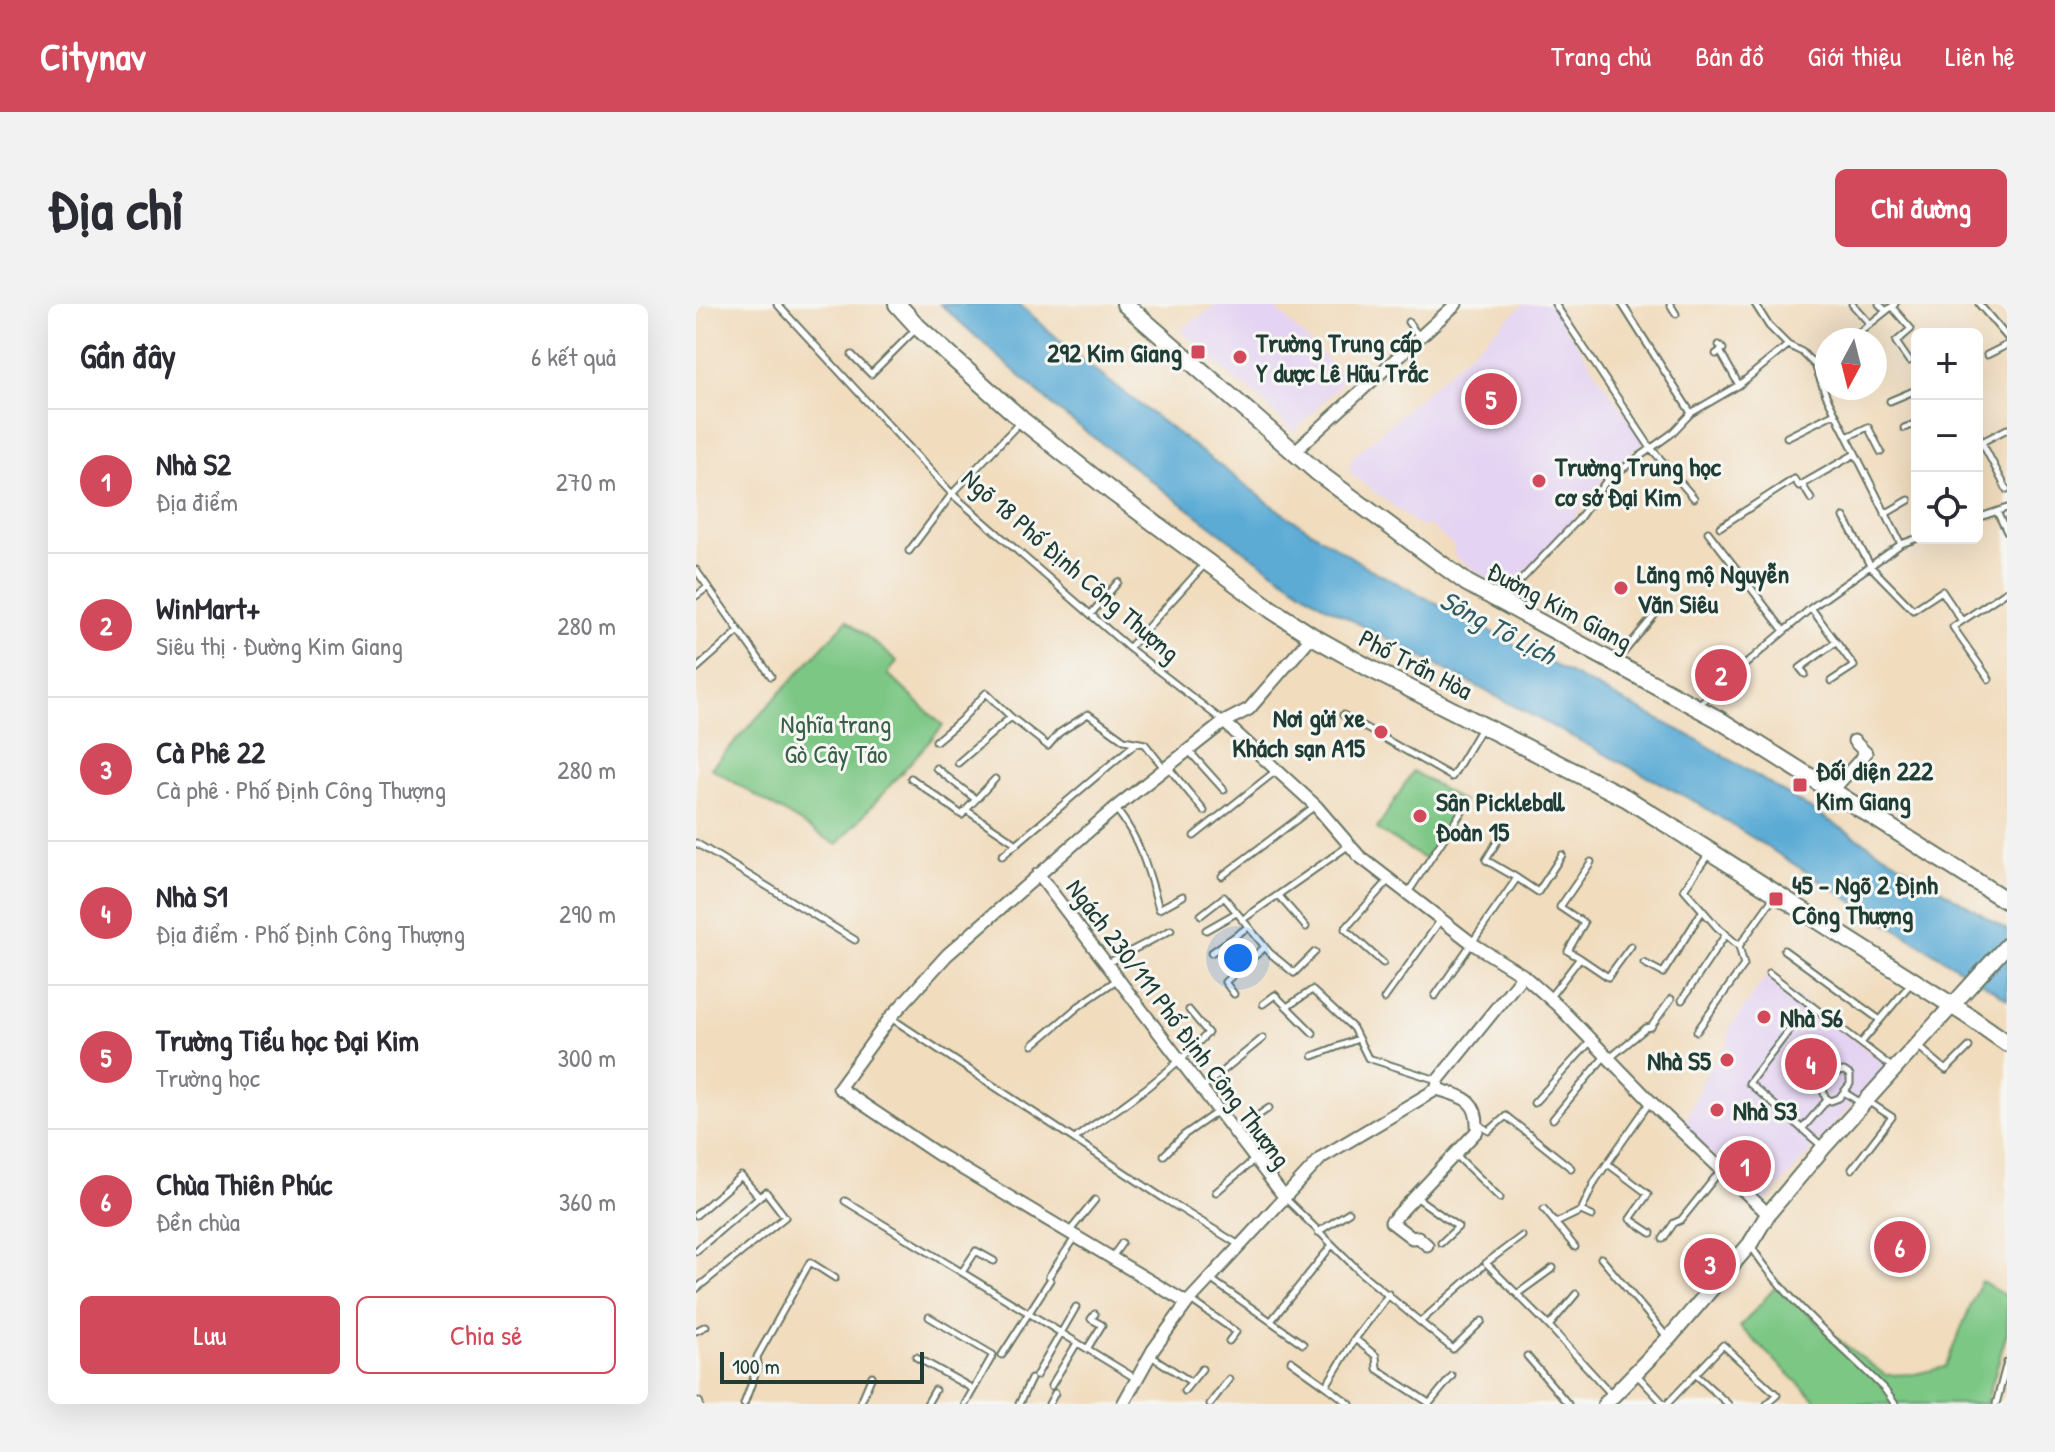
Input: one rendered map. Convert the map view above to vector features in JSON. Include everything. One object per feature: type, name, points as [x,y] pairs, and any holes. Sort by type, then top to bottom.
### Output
[{"type":"main road","name":"Phố Trần Hòa","points":[[897,304],[918,327],[1022,420],[1207,563],[1312,636],[1626,798],[1954,1006],[2007,1043]]},
{"type":"main road","name":"Đường Kim Giang","points":[[1125,304],[1293,453],[1467,583],[1696,706],[2007,901]]},
{"type":"street","points":[[1293,453],[1452,306]]},
{"type":"street","points":[[1188,1301],[936,1153],[839,1088],[890,1018],[947,955],[1115,808],[1224,722],[1249,709],[1312,636]]},
{"type":"street","name":"Ngõ 18 Phố Định Công Thượng","points":[[1224,722],[1316,806],[1349,845],[1388,880],[1473,944],[1523,975],[1549,998],[1650,1101],[1768,1214]]},
{"type":"street","points":[[1832,791],[1866,753],[1854,741]]},
{"type":"street","name":"Ngách 230/111 Phố Định Công Thượng","points":[[1038,874],[1285,1198]]},
{"type":"street","points":[[1609,1400],[1669,1338],[1750,1244],[1768,1214],[1863,1102],[2007,945]]},
{"type":"street","points":[[1123,1404],[1150,1355],[1208,1278],[1242,1246],[1322,1157],[1437,1084],[1523,975]]},
{"type":"street","points":[[1427,1245],[1391,1222],[1477,1131],[1478,1123],[1472,1104],[1466,1098],[1437,1084]]},
{"type":"lane","name":"Ngõ 18 Phố Định Công Thượng","points":[[777,304],[952,494],[1129,648],[1224,722]]},
{"type":"lane","points":[[1555,304],[1650,447],[1694,498]]},
{"type":"lane","points":[[1622,304],[1691,413]]},
{"type":"lane","points":[[1670,304],[1676,314]]},
{"type":"lane","points":[[1755,304],[1769,326],[1815,365]]},
{"type":"lane","points":[[1852,304],[1870,324]]},
{"type":"lane","points":[[1879,304],[1891,307],[1911,329],[1896,342],[1909,361]]},
{"type":"lane","points":[[1979,304],[2007,337]]},
{"type":"lane","points":[[1865,328],[1891,307]]},
{"type":"lane","points":[[1408,322],[1419,336]]},
{"type":"lane","points":[[852,355],[871,374],[918,327]]},
{"type":"lane","points":[[1501,601],[1578,520],[1607,480],[1671,434],[1691,413],[1739,385],[1788,345]]},
{"type":"lane","points":[[1987,355],[2007,345]]},
{"type":"lane","points":[[1718,350],[1739,385]]},
{"type":"lane","points":[[1890,401],[1911,392]]},
{"type":"lane","points":[[1830,400],[1901,544]]},
{"type":"lane","points":[[1787,437],[1835,413]]},
{"type":"lane","points":[[909,551],[952,494],[1022,420]]},
{"type":"lane","points":[[1904,428],[1911,425]]},
{"type":"lane","points":[[1847,437],[1868,427],[1881,452]]},
{"type":"lane","points":[[1983,441],[2007,429]]},
{"type":"lane","points":[[1983,444],[2007,490]]},
{"type":"lane","points":[[1720,527],[1794,479],[1799,486],[1855,454]]},
{"type":"lane","points":[[1802,484],[1811,499]]},
{"type":"lane","points":[[1885,514],[1909,500]]},
{"type":"lane","points":[[1983,516],[2007,508]]},
{"type":"lane","points":[[1997,512],[2007,532]]},
{"type":"lane","points":[[1844,517],[1871,567],[1913,610],[1942,591],[1962,621]]},
{"type":"lane","points":[[1708,532],[1784,631]]},
{"type":"lane","points":[[1696,706],[1811,608],[1901,544],[1911,540]]},
{"type":"lane","points":[[1129,648],[1207,563]]},
{"type":"lane","points":[[696,570],[771,676]]},
{"type":"lane","points":[[1091,614],[1118,582]]},
{"type":"lane","points":[[696,596],[708,587]]},
{"type":"lane","points":[[1989,679],[1953,627],[2007,591]]},
{"type":"lane","points":[[1811,608],[1854,666],[1831,681]]},
{"type":"lane","points":[[1615,662],[1658,611]]},
{"type":"lane","points":[[696,669],[739,631]]},
{"type":"lane","points":[[1805,674],[1800,668],[1836,642]]},
{"type":"lane","points":[[936,741],[986,693],[1048,746],[1059,733],[1088,714],[1124,740],[1145,744],[1204,811]]},
{"type":"lane","points":[[1343,715],[1452,777],[1482,725]]},
{"type":"lane","points":[[958,763],[1011,717]]},
{"type":"lane","points":[[1002,856],[1137,742]]},
{"type":"lane","points":[[1188,751],[1224,790]]},
{"type":"lane","points":[[936,768],[974,798]]},
{"type":"lane","points":[[1194,836],[1278,770]]},
{"type":"lane","points":[[911,778],[962,815],[974,798],[995,779]]},
{"type":"lane","points":[[1407,895],[1466,805]]},
{"type":"lane","points":[[1222,876],[1316,806]]},
{"type":"lane","points":[[1115,808],[1143,853],[1159,909],[1183,896]]},
{"type":"lane","points":[[966,810],[1017,844]]},
{"type":"lane","points":[[1506,827],[1486,860],[1538,892],[1562,855]]},
{"type":"lane","points":[[696,843],[855,940]]},
{"type":"lane","points":[[1242,920],[1349,845]]},
{"type":"lane","points":[[1697,1031],[1744,965],[1739,946],[1684,889],[1711,851]]},
{"type":"lane","points":[[1591,862],[1560,907],[1584,923],[1568,951],[1608,977],[1631,946]]},
{"type":"lane","points":[[1435,996],[1517,878]]},
{"type":"lane","points":[[1383,963],[1345,929],[1388,880]]},
{"type":"lane","points":[[1739,946],[1777,893]]},
{"type":"lane","points":[[1278,895],[1306,927]]},
{"type":"lane","points":[[1201,915],[1224,897],[1265,947],[1294,973],[1315,952]]},
{"type":"lane","points":[[1644,963],[1663,973],[1703,910]]},
{"type":"lane","points":[[1206,930],[1236,913]]},
{"type":"lane","points":[[1384,999],[1441,920]]},
{"type":"lane","points":[[1211,953],[1248,927]]},
{"type":"lane","points":[[1107,963],[1171,930]]},
{"type":"lane","points":[[1682,1000],[1726,934]]},
{"type":"lane","points":[[1234,994],[1225,982],[1265,947]]},
{"type":"lane","points":[[1784,950],[1880,1020]]},
{"type":"lane","points":[[1549,998],[1580,958]]},
{"type":"lane","points":[[1769,973],[1894,1068]]},
{"type":"lane","points":[[1033,1045],[1079,1006],[1119,979]]},
{"type":"lane","points":[[1861,1043],[1913,980]]},
{"type":"lane","points":[[1287,1007],[1312,990],[1353,1028],[1368,1058],[1437,1084]]},
{"type":"lane","points":[[1263,1004],[1275,995],[1313,1033]]},
{"type":"lane","points":[[1553,1119],[1608,1057],[1651,1027],[1671,999]]},
{"type":"lane","points":[[1075,1139],[1180,1061],[1208,1033],[1189,1010]]},
{"type":"lane","points":[[890,1018],[1242,1246]]},
{"type":"lane","points":[[1797,1020],[1749,1083],[1824,1147]]},
{"type":"lane","points":[[1201,1089],[1263,1038]]},
{"type":"lane","points":[[1313,1056],[1358,1039]]},
{"type":"lane","points":[[1534,1103],[1592,1041]]},
{"type":"lane","points":[[1917,1046],[1946,1070],[1969,1047]]},
{"type":"lane","points":[[1844,1071],[1850,1075],[1850,1084],[1844,1092],[1831,1101],[1825,1097],[1823,1089],[1837,1072],[1844,1071]]},
{"type":"lane","points":[[1844,1092],[1892,1117],[1852,1169]]},
{"type":"lane","points":[[1802,1129],[1828,1099]]},
{"type":"lane","points":[[1556,1223],[1581,1211],[1595,1181],[1650,1101]]},
{"type":"lane","points":[[1233,1132],[1269,1108]]},
{"type":"lane","points":[[1164,1155],[1184,1135],[1218,1112]]},
{"type":"lane","points":[[1478,1123],[1489,1131],[1506,1116],[1571,1168]]},
{"type":"lane","points":[[1455,1154],[1500,1198]]},
{"type":"lane","points":[[1216,1192],[1254,1160]]},
{"type":"lane","points":[[1608,1164],[1648,1194],[1630,1219],[1651,1233]]},
{"type":"lane","points":[[1663,1239],[1722,1169]]},
{"type":"lane","points":[[696,1215],[741,1176],[759,1197]]},
{"type":"lane","points":[[696,1251],[766,1192],[785,1217],[696,1289]]},
{"type":"lane","points":[[1415,1196],[1458,1227],[1441,1243]]},
{"type":"lane","points":[[1285,1198],[1361,1273],[1453,1349],[1482,1321]]},
{"type":"lane","points":[[1002,1355],[1095,1200]]},
{"type":"lane","points":[[845,1201],[1136,1379]]},
{"type":"lane","points":[[1544,1209],[1575,1247]]},
{"type":"lane","points":[[1581,1211],[1592,1216]]},
{"type":"lane","points":[[1318,1232],[1349,1212]]},
{"type":"lane","points":[[1522,1236],[1486,1263],[1549,1326],[1609,1400]]},
{"type":"lane","points":[[1111,1258],[1122,1243]]},
{"type":"lane","points":[[1750,1244],[1764,1266],[1804,1311],[1875,1379],[1895,1404]]},
{"type":"lane","points":[[1271,1321],[1332,1245]]},
{"type":"lane","points":[[962,1272],[976,1251],[994,1261]]},
{"type":"lane","points":[[1601,1258],[1669,1338]]},
{"type":"lane","points":[[744,1404],[758,1366],[757,1357],[810,1262],[835,1278]]},
{"type":"lane","points":[[1420,1322],[1482,1267]]},
{"type":"lane","points":[[1517,1294],[1553,1268]]},
{"type":"lane","points":[[1208,1278],[1303,1344]]},
{"type":"lane","points":[[1326,1386],[1355,1339],[1389,1294]]},
{"type":"lane","points":[[1549,1326],[1576,1294]]},
{"type":"lane","points":[[1188,1301],[1236,1332],[1229,1341]]},
{"type":"lane","points":[[1019,1404],[1076,1307]]},
{"type":"lane","points":[[1087,1349],[1102,1325],[1091,1319],[1095,1314]]},
{"type":"lane","points":[[929,1317],[993,1355],[965,1404]]},
{"type":"lane","points":[[696,1331],[706,1326]]},
{"type":"lane","points":[[1355,1339],[1376,1356],[1377,1369],[1429,1404],[1452,1376]]},
{"type":"lane","points":[[1051,1386],[1077,1343]]},
{"type":"lane","points":[[1636,1374],[1666,1404],[1723,1345],[1777,1395],[1767,1404]]},
{"type":"lane","points":[[1150,1355],[1191,1382]]},
{"type":"lane","points":[[1527,1356],[1568,1404]]},
{"type":"lane","points":[[916,1357],[973,1389]]},
{"type":"lane","points":[[1291,1361],[1350,1404]]},
{"type":"lane","points":[[1996,1404],[2007,1362]]},
{"type":"lane","points":[[1184,1391],[1202,1369]]},
{"type":"lane","points":[[1695,1374],[1728,1404]]},
{"type":"lane","points":[[860,1404],[872,1376]]},
{"type":"lane","points":[[1210,1404],[1229,1379]]},
{"type":"lane","points":[[927,1404],[935,1390]]},
{"type":"lane","points":[[1049,1404],[1055,1393]]},
{"type":"shaded area","points":[[1218,304],[1271,304],[1346,378],[1294,432],[1245,384],[1242,386],[1180,330]]},
{"type":"shaded area","points":[[1524,304],[1550,304],[1644,442],[1590,494],[1570,524],[1507,591],[1454,556],[1454,546],[1429,525],[1421,527],[1350,473],[1351,459]]},
{"type":"shaded area","points":[[1767,975],[1887,1065],[1764,1204],[1683,1128],[1706,1073],[1728,1043],[1729,1029]]},
{"type":"green space","name":"Nghĩa trang Gò Cây Táo","points":[[847,620],[897,661],[888,674],[943,726],[837,845],[711,768]]},
{"type":"green space","name":"Sân Pickleball Đoàn 15","points":[[1413,771],[1463,802],[1426,860],[1377,829]]},
{"type":"green space","points":[[1981,1281],[2007,1297],[2007,1332],[1986,1404],[1820,1404],[1740,1327],[1779,1283],[1827,1331],[1885,1375],[1915,1374],[1945,1367]]},
{"type":"water","points":[[940,304],[1019,304],[1084,362],[1281,512],[1370,569],[1700,741],[2007,930],[2007,999],[1696,802],[1323,605],[1246,552],[1060,412]]},
{"type":"place","name":"292 Kim Giang","points":[[1198,352]]},
{"type":"place","name":"Trường Trung cấp Y dược Lê Hữu Trắc","points":[[1240,357]]},
{"type":"place","name":"Trường Tiểu học Đại Kim","points":[[1491,399]]},
{"type":"place","name":"Trường Trung học cơ sở Đại Kim","points":[[1539,481]]},
{"type":"place","name":"Lăng mộ Nguyễn Văn Siêu","points":[[1621,588]]},
{"type":"place","name":"WinMart+","points":[[1721,675]]},
{"type":"place","name":"Nơi gửi xe Khách sạn A15","points":[[1381,732]]},
{"type":"place","name":"Đối diện 222 Kim Giang","points":[[1800,785]]},
{"type":"place","name":"Sân Pickleball Đoàn 15","points":[[1420,816]]},
{"type":"place","name":"45 - Ngõ 2 Định Công Thượng","points":[[1776,899]]},
{"type":"place","name":"Nhà S6","points":[[1764,1017]]},
{"type":"place","name":"Nhà S5","points":[[1727,1060]]},
{"type":"place","name":"Nhà S1","points":[[1811,1064]]},
{"type":"place","name":"Nhà S3","points":[[1717,1110]]},
{"type":"place","name":"Nhà S2","points":[[1745,1166]]},
{"type":"place","name":"Chùa Thiên Phúc","points":[[1900,1247]]},
{"type":"place","name":"Cà Phê 22","points":[[1710,1264]]},
{"type":"water label","name":"Sông Tô Lịch","points":[[1498,627]]}]
